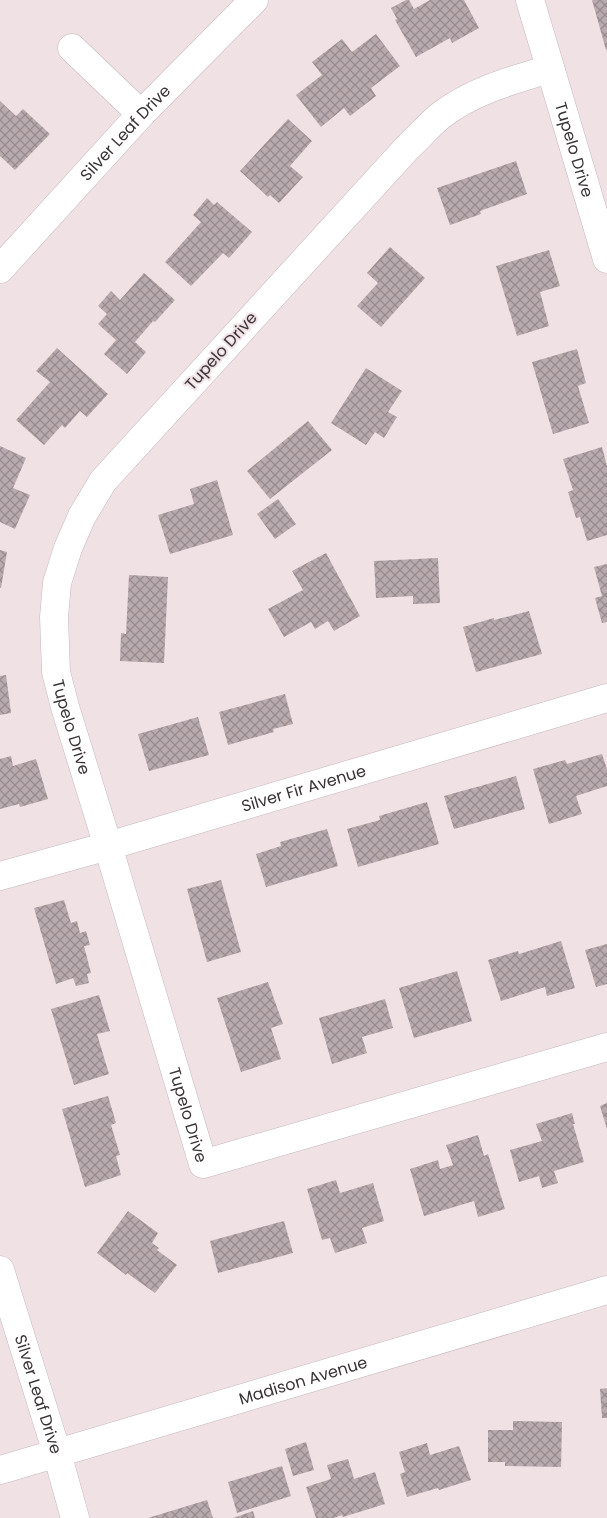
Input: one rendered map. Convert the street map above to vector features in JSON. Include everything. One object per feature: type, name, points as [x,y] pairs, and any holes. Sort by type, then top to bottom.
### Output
[{"type":"street","name":"Silver Leaf Drive","points":[[0,269],[141,114],[254,0]]},
{"type":"street","name":"Tupelo Drive","points":[[530,0],[607,259]]},
{"type":"street","points":[[72,48],[141,114]]},
{"type":"street","name":"Tupelo Drive","points":[[550,69],[509,81],[472,96],[440,116],[400,156],[103,481],[82,516],[68,548],[57,584],[54,617],[56,672],[202,1164],[607,1047]]},
{"type":"street","name":"Silver Fir Avenue","points":[[0,876],[108,846],[607,698]]},
{"type":"street","name":"Silver Leaf Drive","points":[[0,1270],[57,1453],[75,1518]]},
{"type":"street","name":"Madison Avenue","points":[[0,1470],[607,1290]]},
{"type":"building","points":[[409,0],[414,9],[430,0],[464,0],[479,28],[452,43],[450,38],[416,57],[395,20],[397,19],[391,8]]},
{"type":"building","points":[[592,0],[607,0],[606,50]]},
{"type":"building","points":[[376,34],[400,66],[371,88],[376,96],[350,116],[344,108],[321,127],[296,95],[322,75],[312,62],[342,39],[352,52]]},
{"type":"building","points":[[0,101],[16,116],[23,109],[50,134],[15,170],[0,156]]},
{"type":"building","points":[[288,119],[312,141],[290,166],[303,177],[279,203],[270,195],[268,197],[240,171]]},
{"type":"building","points":[[516,161],[527,194],[480,211],[481,214],[450,225],[437,188]]},
{"type":"building","points":[[207,198],[214,205],[217,202],[252,232],[229,258],[223,253],[191,286],[165,262],[201,222],[193,215]]},
{"type":"building","points":[[390,247],[425,278],[381,327],[357,306],[378,283],[367,273]]},
{"type":"building","points":[[549,250],[560,286],[540,292],[549,326],[517,336],[496,266]]},
{"type":"building","points":[[144,273],[175,300],[135,342],[146,352],[127,374],[104,354],[116,340],[98,324],[107,314],[98,306],[111,291],[120,300]]},
{"type":"building","points":[[57,348],[108,394],[87,417],[80,411],[65,428],[62,425],[44,445],[16,420],[50,382],[36,371]]},
{"type":"building","points":[[577,349],[586,383],[578,386],[589,423],[553,434],[532,362]]},
{"type":"building","points":[[366,368],[402,391],[388,412],[397,417],[384,438],[375,432],[366,445],[331,423]]},
{"type":"building","points":[[308,421],[332,450],[270,499],[247,471]]},
{"type":"building","points":[[0,446],[26,458],[13,488],[30,495],[15,529],[0,522]]},
{"type":"building","points":[[602,447],[607,466],[607,535],[587,541],[580,517],[576,518],[568,492],[573,490],[563,459]]},
{"type":"building","points":[[217,480],[233,535],[170,554],[158,515],[194,504],[190,489]]},
{"type":"building","points":[[278,499],[296,524],[275,539],[257,514]]},
{"type":"building","points":[[0,550],[7,552],[1,588],[0,588]]},
{"type":"building","points":[[326,553],[360,616],[334,631],[328,621],[315,629],[311,622],[284,637],[268,609],[303,590],[292,571]]},
{"type":"building","points":[[438,558],[440,603],[413,604],[413,596],[376,598],[374,561]]},
{"type":"building","points":[[607,564],[607,622],[602,623],[595,598],[602,596],[594,567]]},
{"type":"building","points":[[129,575],[168,577],[164,663],[120,661],[121,633],[126,634]]},
{"type":"building","points":[[529,611],[542,654],[476,672],[463,627]]},
{"type":"building","points":[[6,675],[11,713],[0,715],[0,676]]},
{"type":"building","points":[[285,694],[293,724],[273,729],[274,732],[228,745],[219,712]]},
{"type":"building","points":[[198,717],[209,755],[149,771],[138,734]]},
{"type":"building","points":[[602,754],[607,769],[607,786],[576,796],[582,814],[549,824],[533,769],[565,760],[567,764]]},
{"type":"building","points":[[11,756],[13,766],[36,759],[48,799],[20,807],[19,804],[0,809],[0,759]]},
{"type":"building","points":[[516,776],[525,809],[454,829],[444,796]]},
{"type":"building","points":[[427,802],[439,844],[358,867],[347,829],[380,820],[379,816]]},
{"type":"building","points":[[327,829],[338,866],[266,887],[256,854],[281,846],[280,842]]},
{"type":"building","points":[[221,880],[241,952],[207,962],[187,889]]},
{"type":"building","points":[[64,900],[71,923],[77,921],[80,933],[86,931],[90,945],[84,946],[91,973],[87,974],[89,983],[76,986],[73,978],[56,984],[34,908]]},
{"type":"building","points":[[561,941],[575,988],[547,996],[545,987],[501,1001],[488,960],[518,951],[519,954]]},
{"type":"building","points":[[607,944],[607,984],[596,987],[585,950]]},
{"type":"building","points":[[457,971],[472,1021],[414,1038],[399,988]]},
{"type":"building","points":[[268,982],[283,1024],[271,1028],[281,1059],[241,1072],[217,998]]},
{"type":"building","points":[[99,995],[110,1031],[97,1034],[109,1074],[74,1085],[51,1009]]},
{"type":"building","points":[[385,999],[393,1028],[362,1037],[367,1053],[332,1064],[319,1018]]},
{"type":"building","points":[[108,1096],[116,1123],[111,1125],[120,1155],[116,1156],[121,1175],[85,1187],[62,1109]]},
{"type":"building","points":[[607,1103],[607,1129],[600,1106]]},
{"type":"building","points":[[572,1113],[575,1124],[573,1124],[584,1162],[554,1171],[558,1183],[542,1188],[539,1176],[519,1182],[510,1150],[542,1141],[536,1124]]},
{"type":"building","points":[[478,1135],[484,1156],[488,1154],[505,1209],[478,1217],[474,1201],[424,1216],[410,1169],[438,1160],[440,1169],[453,1165],[446,1145]]},
{"type":"building","points":[[336,1180],[340,1193],[373,1183],[384,1221],[362,1228],[367,1243],[335,1253],[330,1238],[322,1240],[307,1189]]},
{"type":"building","points":[[128,1211],[158,1233],[152,1243],[159,1248],[157,1250],[177,1265],[155,1293],[127,1273],[126,1275],[97,1253]]},
{"type":"building","points":[[284,1221],[293,1253],[218,1273],[210,1241]]},
{"type":"building","points":[[607,1388],[607,1418],[602,1418],[600,1389]]},
{"type":"building","points":[[513,1421],[562,1422],[561,1467],[505,1466],[505,1462],[488,1462],[488,1430],[513,1430]]},
{"type":"building","points":[[306,1442],[314,1470],[293,1476],[285,1449]]},
{"type":"building","points":[[427,1443],[430,1455],[459,1446],[471,1480],[407,1497],[400,1474],[405,1472],[399,1452]]},
{"type":"building","points":[[348,1459],[354,1479],[375,1472],[385,1504],[343,1517],[342,1515],[334,1518],[316,1518],[306,1487],[331,1479],[327,1465]]},
{"type":"building","points":[[282,1466],[291,1496],[237,1513],[228,1482]]},
{"type":"building","points":[[207,1500],[213,1518],[148,1518]]},
{"type":"building","points":[[253,1511],[255,1518],[233,1518]]}]
